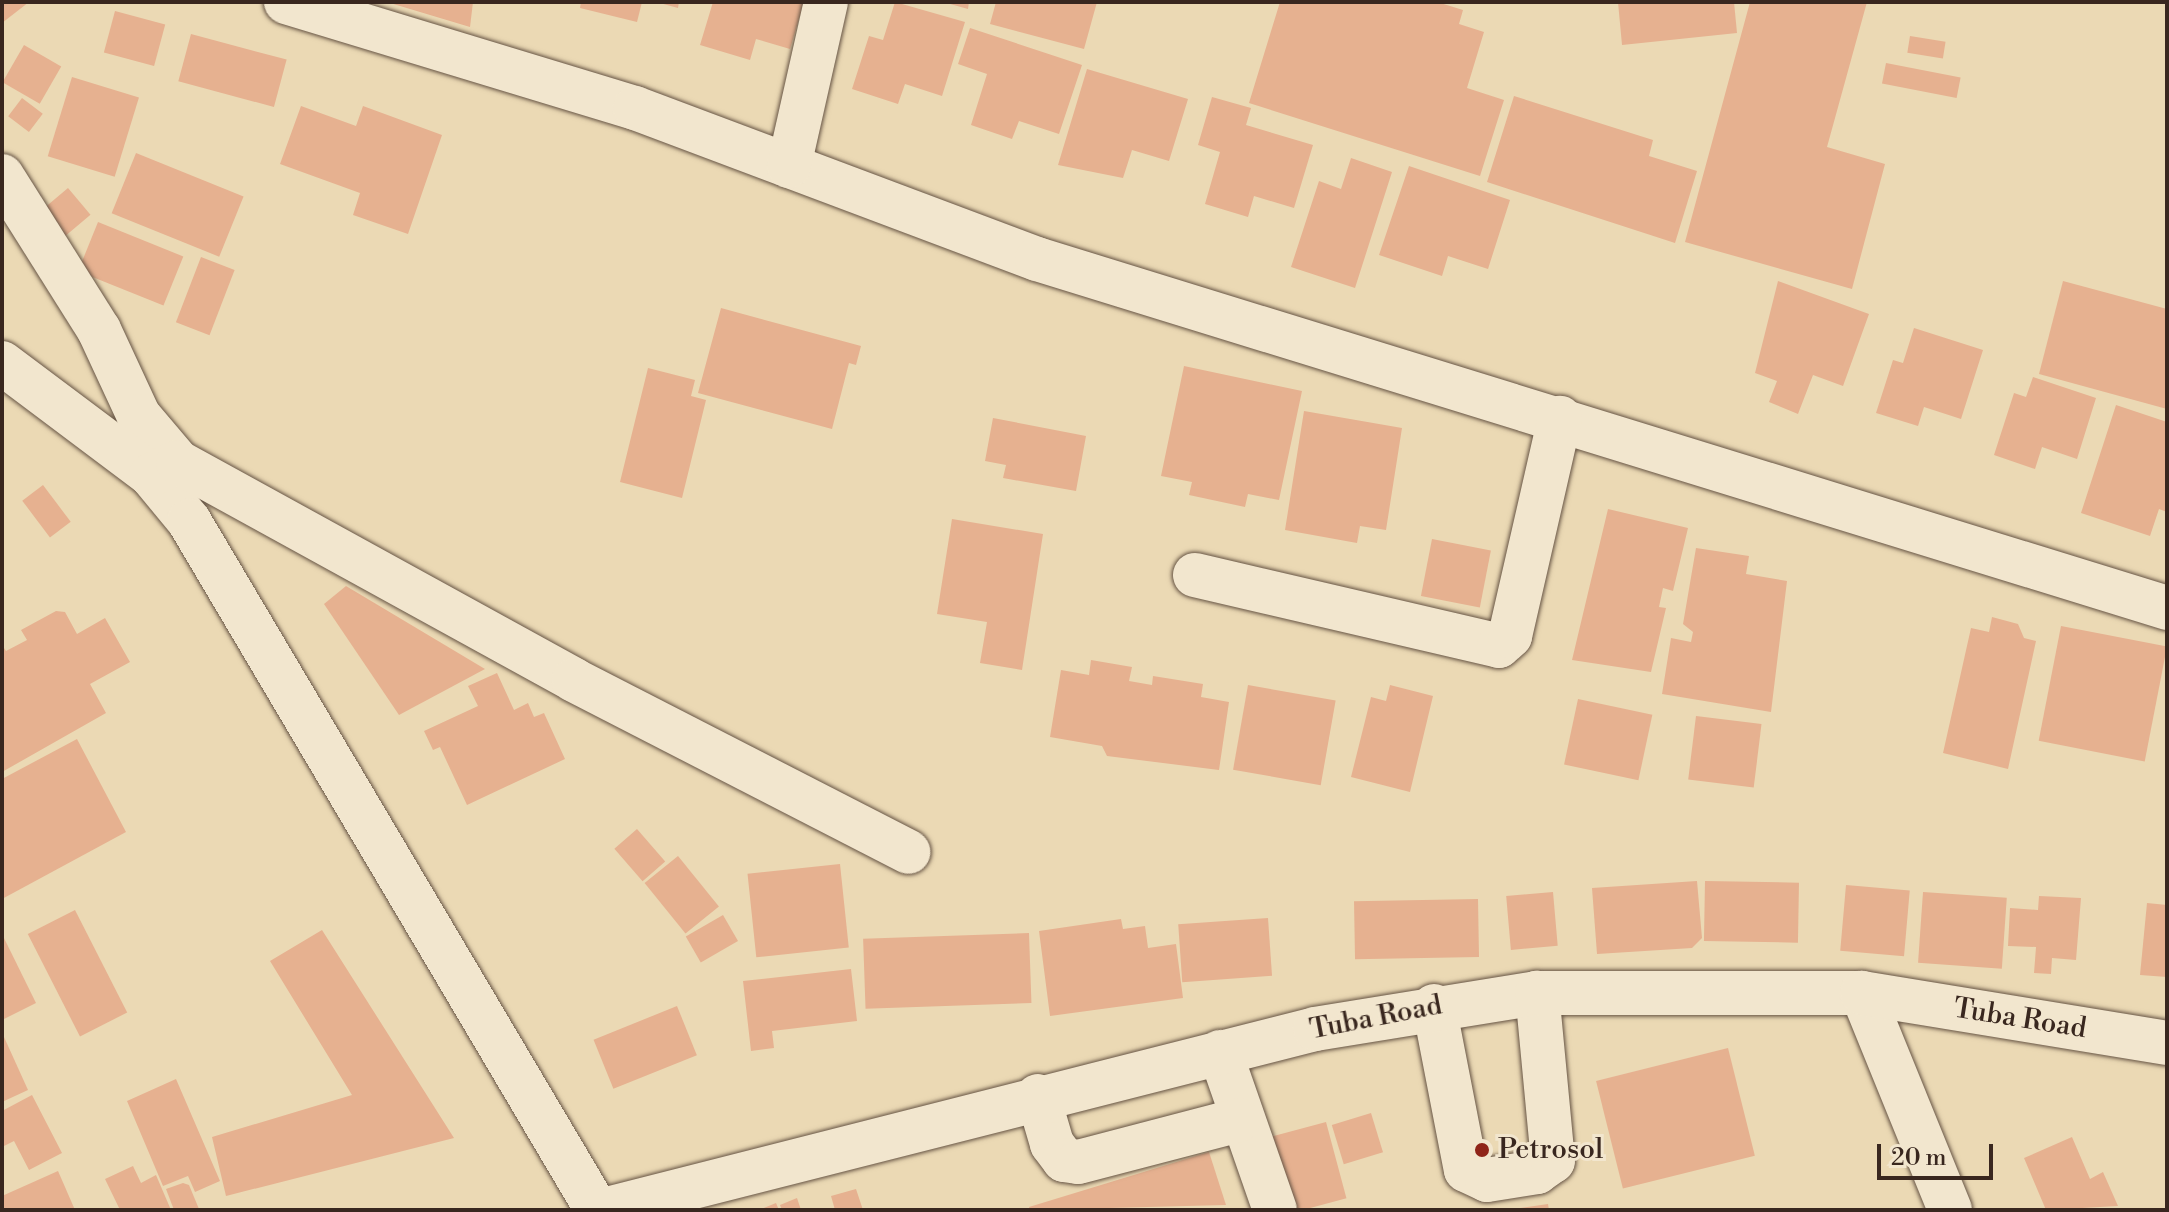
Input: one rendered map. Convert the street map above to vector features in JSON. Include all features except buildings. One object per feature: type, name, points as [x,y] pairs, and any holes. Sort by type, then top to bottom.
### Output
[{"type":"street","points":[[286,2],[635,108],[1037,259],[1560,418],[2167,608]]},
{"type":"street","points":[[789,166],[826,2]]},
{"type":"street","points":[[2,176],[99,330],[189,521],[600,1210]]},
{"type":"street","points":[[2,363],[164,468],[908,852]]},
{"type":"street","points":[[1195,575],[1499,646],[1510,636],[1560,418]]},
{"type":"street","points":[[1434,1006],[1466,1170],[1487,1180],[1543,1170],[1555,1154],[1537,993]]},
{"type":"street","name":"Tuba Road","points":[[600,1210],[1220,1052],[1434,1006],[1537,993],[1862,993],[2167,1043]]},
{"type":"street","points":[[1862,993],[1950,1210]]},
{"type":"street","points":[[1220,1052],[1239,1120],[1275,1210]]},
{"type":"street","points":[[1038,1096],[1052,1144],[1064,1160],[1078,1162],[1239,1120]]},
{"type":"place","name":"Petrosol","points":[[1482,1150]]}]
